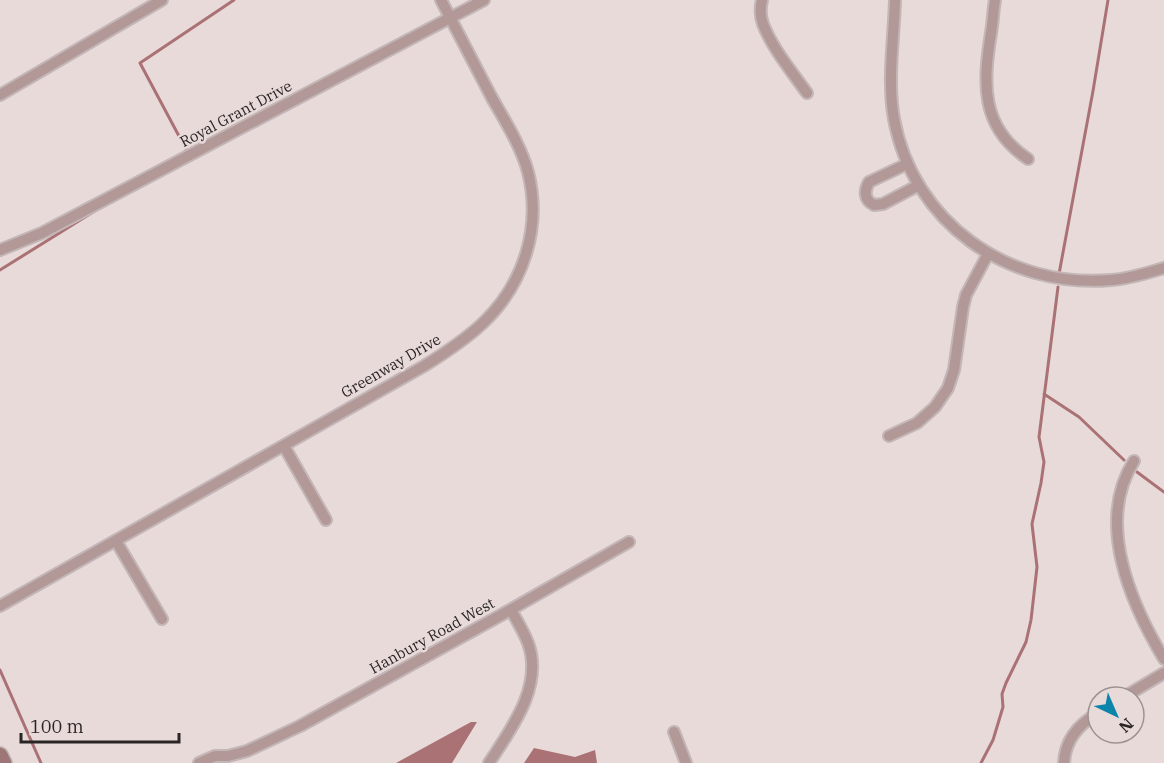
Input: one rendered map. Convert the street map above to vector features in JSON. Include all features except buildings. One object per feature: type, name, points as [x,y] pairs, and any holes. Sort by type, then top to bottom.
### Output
[{"type":"main road","points":[[0,755],[3,763]]},
{"type":"street","points":[[0,95],[162,0]]},
{"type":"street","name":"Greenway Drive","points":[[0,606],[424,366],[466,338],[502,301],[514,284],[524,263],[531,238],[533,206],[530,182],[525,162],[513,136],[441,0]]},
{"type":"street","name":"Royal Grant Drive","points":[[0,250],[42,233],[484,0]]},
{"type":"street","points":[[762,0],[760,13],[762,23],[807,93]]},
{"type":"street","points":[[895,0],[891,101],[899,139],[918,185],[934,207],[960,234],[988,254],[1012,266],[1061,279],[1084,281],[1123,278],[1164,268]]},
{"type":"street","points":[[995,0],[986,63],[988,101],[992,117],[1003,137],[1028,159]]},
{"type":"street","points":[[908,164],[869,182],[865,192],[868,200],[874,205],[883,204],[918,185]]},
{"type":"street","points":[[889,436],[916,423],[935,407],[948,388],[954,370],[966,296],[988,254]]},
{"type":"street","points":[[284,446],[326,520]]},
{"type":"street","points":[[1134,461],[1124,478],[1118,500],[1119,545],[1126,579],[1135,605],[1164,659]]},
{"type":"street","points":[[116,541],[162,619]]},
{"type":"street","name":"Hanbury Road West","points":[[200,763],[215,756],[228,756],[248,751],[300,726],[511,610],[628,542]]},
{"type":"street","points":[[489,763],[521,711],[532,677],[529,644],[511,610]]},
{"type":"street","points":[[1144,685],[1164,673]]},
{"type":"street","points":[[1064,763],[1070,740],[1078,727],[1086,721]]},
{"type":"street","points":[[674,732],[686,763]]},
{"type":"street","name":"Hanbury Road West","points":[[234,763],[248,751]]},
{"type":"shaded area","points":[[471,722],[477,722],[452,763],[396,763]]},
{"type":"shaded area","points":[[534,748],[575,757],[595,750],[597,763],[524,763]]},
{"type":"waterway","points":[[188,153],[140,63],[234,0]]},
{"type":"waterway","points":[[1059,274],[1108,0]]},
{"type":"waterway","points":[[0,270],[98,209]]},
{"type":"waterway","points":[[981,763],[993,740],[1003,707],[1002,694],[1026,642],[1031,620],[1037,567],[1032,524],[1044,462],[1039,437],[1058,287]]},
{"type":"waterway","points":[[1044,394],[1079,417],[1124,460]]},
{"type":"waterway","points":[[1137,472],[1164,492]]},
{"type":"waterway","points":[[0,670],[41,763]]}]
